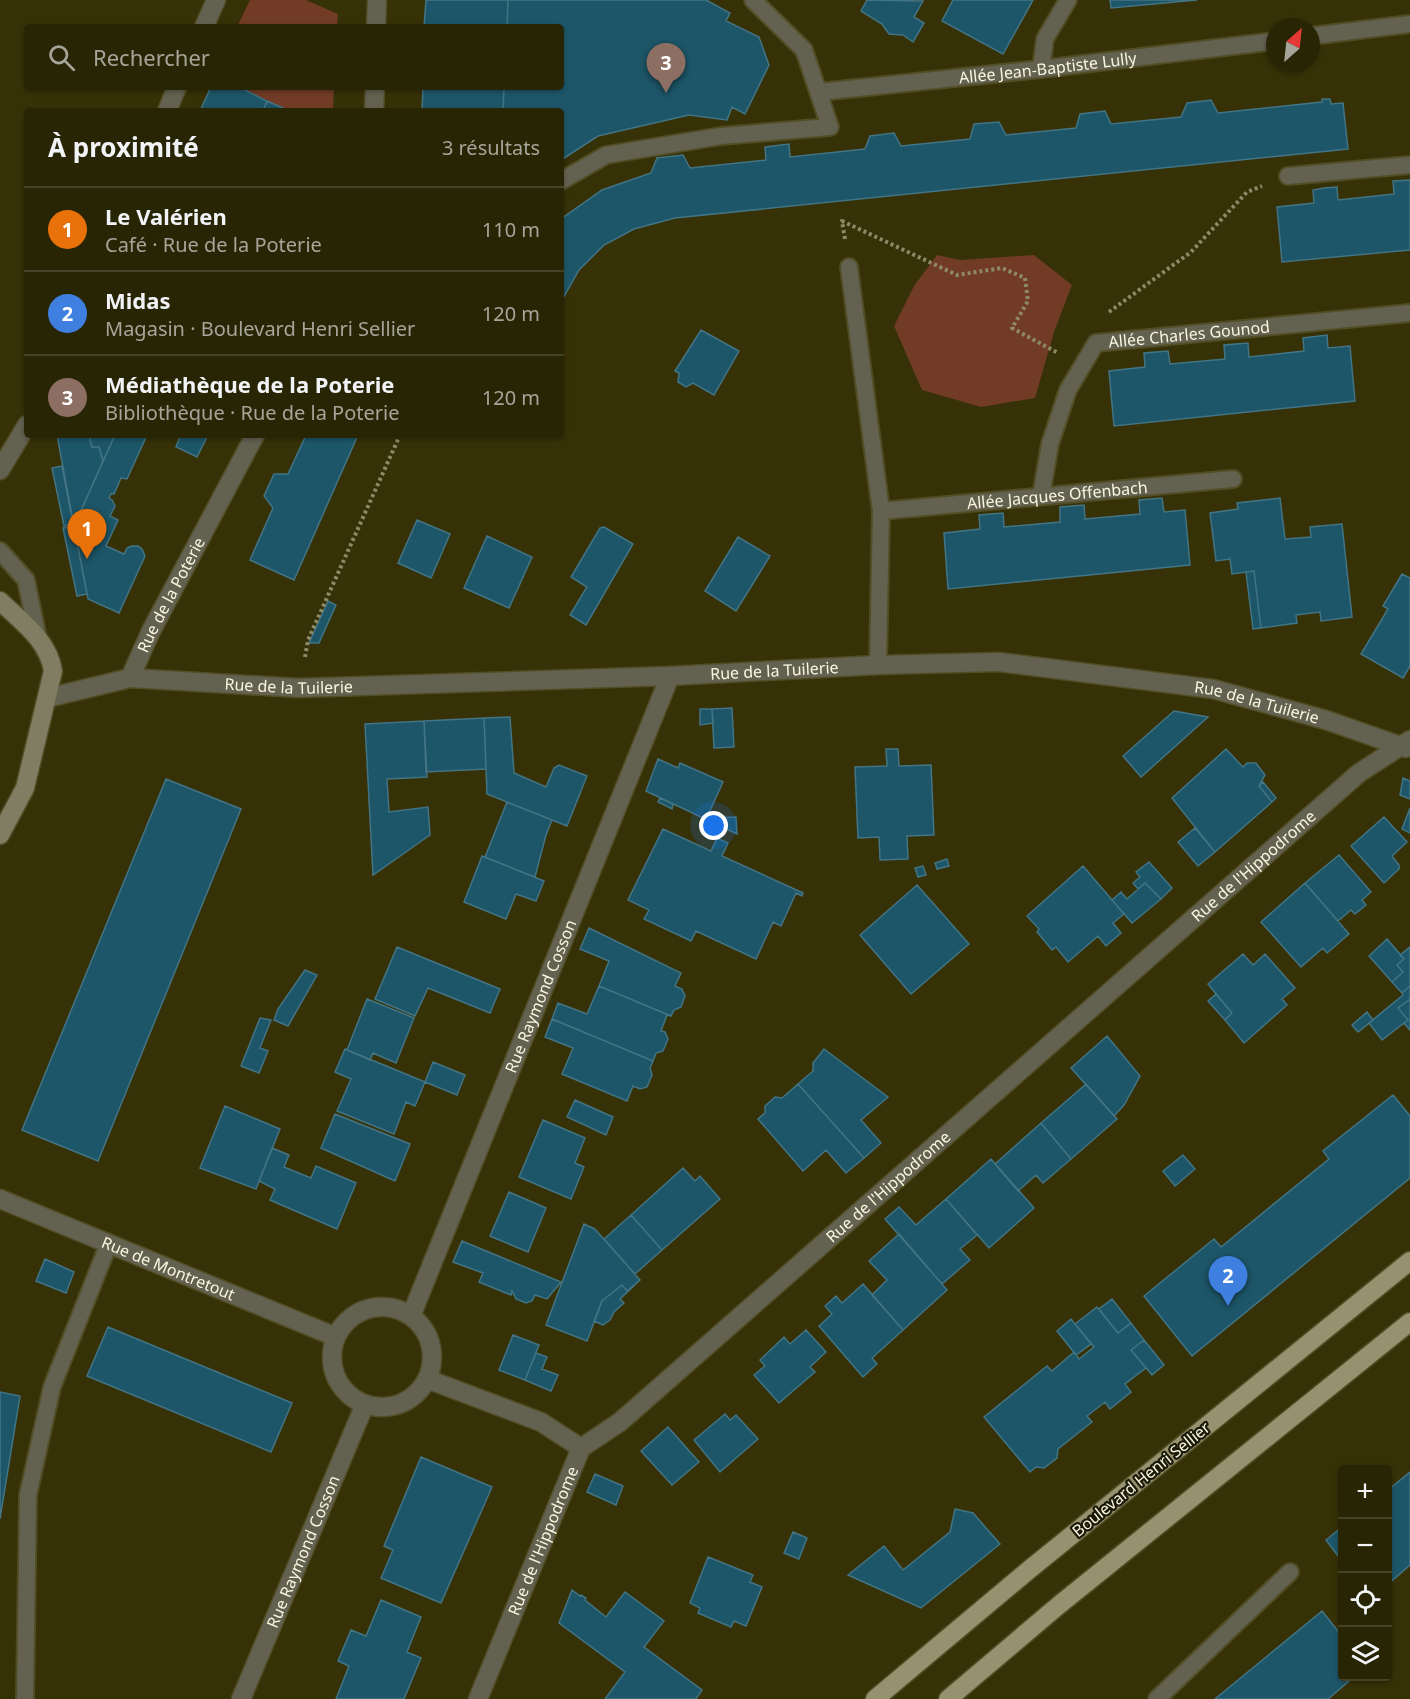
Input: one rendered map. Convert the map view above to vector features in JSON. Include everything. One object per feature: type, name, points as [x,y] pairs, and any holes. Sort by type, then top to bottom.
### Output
[{"type":"main road","points":[[0,601],[38,638],[51,660],[53,671],[25,788],[0,836]]},
{"type":"main road","name":"Boulevard Henri Sellier","points":[[875,1699],[1030,1569],[1410,1261]]},
{"type":"main road","points":[[948,1699],[1069,1597],[1410,1322]]},
{"type":"street","points":[[205,24],[216,0]]},
{"type":"street","points":[[376,24],[377,0]]},
{"type":"street","points":[[167,108],[176,90]]},
{"type":"street","points":[[374,108],[375,90]]},
{"type":"street","points":[[0,470],[24,430]]},
{"type":"street","name":"Rue de la Poterie","points":[[129,678],[151,631],[253,438]]},
{"type":"street","name":"Rue de la Tuilerie","points":[[129,678],[299,688],[999,662],[1213,689],[1407,745]]},
{"type":"street","name":"Rue Raymond Cosson","points":[[411,1316],[670,676]]},
{"type":"street","points":[[47,698],[129,678]]},
{"type":"street","name":"Rue de l'Hippodrome","points":[[478,1699],[581,1448],[620,1422],[1359,773],[1407,745]]},
{"type":"street","name":"Rue de Montretout","points":[[0,1199],[336,1336]]},
{"type":"street","points":[[383,1306],[397,1309],[411,1316],[429,1337],[432,1351],[432,1365],[419,1391],[408,1400],[394,1406],[379,1407],[365,1404],[350,1396],[339,1384],[333,1369],[332,1352],[336,1336],[344,1324],[355,1315],[368,1309],[383,1306]]},
{"type":"street","points":[[427,1379],[541,1422],[581,1448]]},
{"type":"street","name":"Rue Raymond Cosson","points":[[241,1699],[365,1404]]},
{"type":"lane","points":[[564,180],[606,155],[721,136],[830,127],[804,50],[753,0]]},
{"type":"lane","points":[[1041,69],[1045,39],[1068,0]]},
{"type":"lane","points":[[1320,35],[1410,24]]},
{"type":"lane","name":"Allée Jean-Baptiste Lully","points":[[819,92],[1266,42]]},
{"type":"lane","points":[[1288,176],[1410,165]]},
{"type":"lane","points":[[849,267],[881,511],[878,665]]},
{"type":"lane","name":"Allée Charles Gounod","points":[[1041,496],[1050,444],[1068,390],[1096,343],[1410,313]]},
{"type":"lane","name":"Allée Jacques Offenbach","points":[[881,511],[1233,479]]},
{"type":"lane","points":[[0,551],[26,580],[38,638]]},
{"type":"lane","points":[[25,1699],[28,1495],[52,1388],[109,1244]]},
{"type":"lane","points":[[1157,1699],[1290,1572]]},
{"type":"path","points":[[1104,315],[1191,252],[1247,192],[1288,176]]},
{"type":"path","points":[[849,267],[842,221],[957,275],[1002,268],[1025,278],[1028,301],[1012,328],[1082,367]]},
{"type":"path","points":[[299,688],[308,640],[398,438]]},
{"type":"shaded area","points":[[250,0],[306,0],[338,14],[337,24],[238,24]]},
{"type":"shaded area","points":[[245,90],[334,90],[333,108],[284,108]]},
{"type":"shaded area","points":[[937,255],[960,260],[1034,255],[1072,285],[1054,332],[1035,398],[981,407],[922,390],[894,326],[914,286]]},
{"type":"building","points":[[426,0],[508,0],[507,24],[424,24]]},
{"type":"building","points":[[508,0],[706,0],[730,13],[726,21],[759,37],[769,65],[745,114],[732,107],[727,120],[689,115],[598,136],[564,158],[564,108],[503,108],[504,90],[564,90],[564,24],[507,24]]},
{"type":"building","points":[[867,0],[923,1],[914,17],[924,23],[913,42],[903,35],[889,34],[882,24],[861,11]]},
{"type":"building","points":[[953,0],[1033,0],[1003,54],[942,21]]},
{"type":"building","points":[[1110,0],[1197,0],[1111,8]]},
{"type":"building","points":[[210,90],[245,90],[267,101],[264,108],[201,108]]},
{"type":"building","points":[[423,90],[504,90],[503,108],[422,108]]},
{"type":"building","points":[[1322,99],[1330,99],[1331,104],[1343,103],[1348,149],[675,218],[634,229],[604,245],[579,270],[564,297],[564,217],[602,190],[651,173],[657,158],[683,155],[690,168],[766,160],[765,147],[789,144],[790,157],[865,149],[870,136],[894,133],[901,146],[970,139],[974,124],[999,122],[1006,135],[1076,128],[1080,114],[1105,111],[1111,124],[1181,117],[1187,103],[1211,100],[1218,113],[1322,102]]},
{"type":"building","points":[[267,101],[283,108],[264,108]]},
{"type":"building","points":[[1410,180],[1410,250],[1282,262],[1277,207],[1314,203],[1313,190],[1324,188],[1337,187],[1338,200],[1394,194],[1393,181]]},
{"type":"building","points":[[701,330],[739,351],[714,395],[693,383],[686,387],[678,382],[679,373],[675,371]]},
{"type":"building","points":[[1327,335],[1328,348],[1350,346],[1355,401],[1114,426],[1109,371],[1145,367],[1144,353],[1168,351],[1170,364],[1225,359],[1224,345],[1248,343],[1249,357],[1304,351],[1303,338]]},
{"type":"building","points":[[58,438],[90,438],[92,447],[99,447],[103,461],[74,526]]},
{"type":"building","points":[[90,438],[114,438],[103,461],[99,447],[92,447]]},
{"type":"building","points":[[114,438],[146,438],[127,479],[121,478],[114,494],[111,494],[109,498],[115,506],[110,516],[118,520],[106,546],[124,554],[127,548],[138,546],[145,556],[119,613],[88,599],[74,526]]},
{"type":"building","points":[[180,438],[206,438],[197,457],[176,447]]},
{"type":"building","points":[[305,438],[357,438],[294,580],[250,560],[273,508],[264,496],[274,474],[288,474]]},
{"type":"building","points":[[62,466],[73,524],[64,526],[52,468]]},
{"type":"building","points":[[1162,498],[1164,512],[1185,510],[1190,565],[948,589],[944,533],[980,529],[979,515],[1003,513],[1004,527],[1060,522],[1060,507],[1084,505],[1085,519],[1140,514],[1139,500]]},
{"type":"building","points":[[1280,498],[1285,539],[1311,537],[1310,527],[1342,524],[1352,617],[1321,621],[1320,612],[1296,615],[1297,623],[1261,628],[1254,571],[1232,574],[1230,559],[1216,561],[1210,513],[1238,509],[1237,503]]},
{"type":"building","points":[[417,520],[450,534],[431,578],[398,563]]},
{"type":"building","points":[[74,527],[87,594],[77,596],[63,528]]},
{"type":"building","points":[[604,527],[633,544],[586,625],[570,615],[587,587],[571,577],[600,528]]},
{"type":"building","points":[[487,536],[532,557],[509,608],[464,588]]},
{"type":"building","points":[[738,537],[770,556],[736,611],[705,591]]},
{"type":"building","points":[[1254,571],[1261,628],[1253,629],[1246,572]]},
{"type":"building","points":[[1402,574],[1410,578],[1410,666],[1403,678],[1361,654],[1388,609],[1383,606]]},
{"type":"building","points":[[328,601],[336,605],[319,643],[309,643]]},
{"type":"building","points":[[732,708],[734,747],[714,748],[712,709]]},
{"type":"building","points":[[700,709],[712,709],[713,723],[700,725]]},
{"type":"building","points":[[1174,711],[1208,717],[1141,777],[1123,756]]},
{"type":"building","points":[[510,717],[514,773],[546,787],[554,768],[559,765],[587,776],[567,826],[487,794],[484,718]]},
{"type":"building","points":[[484,718],[486,769],[426,772],[424,721]]},
{"type":"building","points":[[424,721],[427,777],[387,779],[389,812],[428,807],[430,835],[373,875],[365,724]]},
{"type":"building","points":[[886,749],[898,749],[899,766],[931,765],[934,835],[907,836],[908,859],[880,860],[879,837],[858,838],[855,767],[887,766]]},
{"type":"building","points":[[1226,749],[1243,767],[1247,763],[1256,763],[1265,775],[1259,786],[1272,802],[1215,852],[1172,798]]},
{"type":"building","points":[[658,759],[678,768],[680,763],[723,782],[708,815],[710,818],[736,817],[737,834],[646,791]]},
{"type":"building","points":[[1403,778],[1410,781],[1410,799],[1400,795]]},
{"type":"building","points":[[166,779],[241,809],[98,1161],[22,1130]]},
{"type":"building","points":[[1263,782],[1276,798],[1272,802],[1259,786]]},
{"type":"building","points":[[660,798],[673,804],[672,809],[658,802]]},
{"type":"building","points":[[507,802],[552,820],[535,877],[485,857]]},
{"type":"building","points":[[1410,808],[1410,833],[1402,829]]},
{"type":"building","points":[[1384,817],[1407,842],[1392,856],[1399,865],[1399,869],[1384,883],[1351,846]]},
{"type":"building","points":[[1195,828],[1215,852],[1198,866],[1178,842]]},
{"type":"building","points":[[663,829],[711,851],[717,838],[728,843],[722,856],[803,893],[802,896],[796,893],[781,926],[773,922],[756,959],[696,931],[691,941],[644,919],[649,910],[628,900]]},
{"type":"building","points":[[1339,855],[1371,892],[1362,900],[1366,905],[1355,914],[1351,910],[1338,921],[1305,883]]},
{"type":"building","points":[[482,856],[544,881],[536,901],[516,894],[506,919],[464,902]]},
{"type":"building","points":[[947,859],[949,866],[937,869],[935,863]]},
{"type":"building","points":[[1149,862],[1172,888],[1161,899],[1145,883],[1138,889],[1133,883],[1140,877],[1136,872]]},
{"type":"building","points":[[923,866],[926,875],[918,877],[915,868]]},
{"type":"building","points":[[1083,866],[1124,914],[1113,923],[1121,933],[1106,946],[1098,936],[1068,962],[1056,947],[1052,950],[1037,932],[1039,929],[1027,916]]},
{"type":"building","points":[[1145,883],[1161,899],[1132,923],[1112,900],[1121,892],[1127,899]]},
{"type":"building","points":[[1305,883],[1349,934],[1327,953],[1323,948],[1301,967],[1261,922]]},
{"type":"building","points":[[917,885],[969,944],[911,994],[860,935]]},
{"type":"building","points":[[589,928],[681,973],[675,986],[682,989],[685,996],[681,1007],[674,1010],[671,1016],[599,986],[609,961],[580,949]]},
{"type":"building","points":[[1387,939],[1404,959],[1397,965],[1403,972],[1392,982],[1369,956]]},
{"type":"building","points":[[397,947],[500,989],[490,1013],[428,988],[415,1016],[375,999]]},
{"type":"building","points":[[1410,947],[1410,986],[1402,993],[1392,982],[1403,972],[1397,965],[1404,959],[1400,955]]},
{"type":"building","points":[[1243,954],[1253,965],[1265,954],[1295,988],[1282,999],[1287,1005],[1244,1043],[1225,1020],[1232,1013],[1208,984]]},
{"type":"building","points":[[305,970],[317,975],[288,1026],[274,1020],[278,1009]]},
{"type":"building","points":[[599,986],[671,1016],[667,1015],[661,1031],[665,1032],[668,1039],[663,1051],[656,1053],[653,1061],[552,1019],[558,1003],[587,1014]]},
{"type":"building","points":[[1410,986],[1410,1002],[1409,1000],[1398,1008],[1408,1020],[1382,1040],[1369,1023],[1403,995],[1402,993]]},
{"type":"building","points":[[1216,994],[1232,1013],[1225,1020],[1208,1001]]},
{"type":"building","points":[[367,999],[414,1018],[396,1063],[373,1053],[370,1060],[347,1050]]},
{"type":"building","points":[[1409,1000],[1410,1030],[1404,1023],[1408,1020],[1398,1008]]},
{"type":"building","points":[[1367,1012],[1373,1020],[1358,1032],[1352,1025]]},
{"type":"building","points":[[260,1018],[271,1020],[260,1048],[268,1051],[259,1073],[241,1066]]},
{"type":"building","points":[[552,1019],[653,1061],[650,1068],[652,1075],[647,1087],[640,1089],[633,1086],[627,1101],[562,1074],[573,1048],[545,1037]]},
{"type":"building","points":[[1107,1036],[1140,1076],[1124,1105],[1114,1116],[1071,1068]]},
{"type":"building","points":[[345,1049],[425,1082],[415,1106],[406,1102],[394,1134],[337,1111],[351,1079],[335,1072]]},
{"type":"building","points":[[824,1049],[888,1097],[861,1120],[881,1143],[864,1158],[798,1084],[813,1071],[813,1063]]},
{"type":"building","points":[[433,1062],[465,1075],[457,1095],[425,1082]]},
{"type":"building","points":[[798,1084],[864,1158],[846,1173],[826,1150],[803,1171],[758,1119],[765,1113],[765,1106],[775,1097],[782,1098]]},
{"type":"building","points":[[1086,1084],[1117,1119],[1071,1159],[1041,1123]]},
{"type":"building","points":[[1393,1095],[1410,1116],[1410,1178],[1192,1356],[1144,1296],[1214,1239],[1221,1247],[1329,1159],[1323,1151]]},
{"type":"building","points":[[575,1100],[613,1117],[606,1135],[567,1117]]},
{"type":"building","points":[[225,1106],[280,1129],[256,1189],[200,1168]]},
{"type":"building","points":[[335,1114],[410,1144],[395,1181],[321,1148]]},
{"type":"building","points":[[543,1120],[585,1138],[575,1163],[584,1167],[571,1199],[519,1177]]},
{"type":"building","points":[[1041,1123],[1071,1159],[1043,1183],[1036,1175],[1018,1191],[995,1164]]},
{"type":"building","points":[[272,1148],[289,1155],[284,1167],[311,1178],[316,1166],[356,1183],[337,1229],[270,1200],[275,1189],[259,1181]]},
{"type":"building","points":[[1183,1155],[1195,1169],[1175,1186],[1163,1171]]},
{"type":"building","points":[[991,1159],[1034,1208],[989,1248],[946,1199]]},
{"type":"building","points":[[683,1168],[695,1181],[700,1176],[720,1199],[662,1250],[631,1215]]},
{"type":"building","points":[[509,1192],[546,1208],[528,1252],[490,1236]]},
{"type":"building","points":[[946,1199],[977,1235],[960,1249],[970,1260],[942,1284],[885,1219],[899,1207],[916,1225]]},
{"type":"building","points":[[631,1215],[662,1250],[635,1274],[604,1239]]},
{"type":"building","points":[[584,1224],[595,1229],[640,1280],[627,1291],[622,1285],[602,1301],[587,1341],[546,1325]]},
{"type":"building","points":[[899,1234],[947,1290],[903,1330],[872,1295],[887,1280],[869,1261]]},
{"type":"building","points":[[462,1241],[561,1282],[547,1299],[535,1295],[532,1301],[526,1303],[516,1299],[512,1291],[511,1295],[479,1282],[483,1273],[453,1262]]},
{"type":"building","points":[[45,1259],[74,1272],[66,1293],[36,1281]]},
{"type":"building","points":[[640,1280],[620,1299],[624,1303],[614,1312],[610,1320],[603,1325],[594,1321],[602,1301],[622,1285],[627,1291]]},
{"type":"building","points":[[863,1284],[903,1330],[872,1358],[877,1364],[863,1377],[819,1326],[832,1314],[825,1306],[836,1296],[842,1303]]},
{"type":"building","points":[[1112,1299],[1131,1323],[1118,1333],[1099,1309]]},
{"type":"building","points":[[1097,1307],[1118,1333],[1131,1323],[1144,1340],[1131,1350],[1146,1368],[1125,1384],[1131,1392],[1110,1409],[1105,1402],[1087,1416],[1092,1422],[1058,1449],[1057,1458],[1044,1468],[1036,1467],[1030,1472],[984,1417],[1047,1366],[1052,1371],[1074,1352],[1079,1359],[1094,1347],[1075,1324]]},
{"type":"building","points":[[1071,1319],[1091,1344],[1076,1355],[1057,1331]]},
{"type":"building","points":[[108,1327],[292,1403],[271,1452],[87,1376]]},
{"type":"building","points":[[806,1330],[826,1352],[810,1367],[815,1372],[779,1403],[754,1375],[765,1366],[760,1360],[784,1337],[790,1344]]},
{"type":"building","points":[[513,1335],[539,1345],[525,1380],[499,1370]]},
{"type":"building","points":[[1144,1340],[1164,1365],[1152,1375],[1131,1350]]},
{"type":"building","points":[[536,1353],[547,1357],[542,1369],[558,1375],[551,1391],[525,1380]]},
{"type":"building","points":[[0,1392],[20,1396],[0,1519]]},
{"type":"building","points":[[725,1414],[730,1420],[736,1415],[758,1439],[720,1472],[694,1440]]},
{"type":"building","points":[[668,1427],[699,1462],[672,1485],[641,1451]]},
{"type":"building","points":[[421,1457],[492,1487],[441,1603],[381,1578],[393,1550],[384,1546]]},
{"type":"building","points":[[1410,1472],[1410,1565],[1392,1581],[1392,1519],[1392,1487]]},
{"type":"building","points":[[595,1474],[623,1486],[616,1505],[587,1492]]},
{"type":"building","points":[[955,1509],[973,1513],[1000,1544],[921,1608],[848,1575],[884,1546],[903,1570],[950,1532]]},
{"type":"building","points":[[1338,1530],[1338,1556],[1326,1540]]},
{"type":"building","points":[[793,1532],[807,1538],[799,1559],[784,1553]]},
{"type":"building","points":[[708,1557],[753,1575],[750,1582],[762,1587],[746,1626],[734,1621],[731,1627],[698,1613],[700,1608],[690,1603]]},
{"type":"building","points":[[572,1590],[586,1598],[585,1600],[606,1617],[625,1592],[664,1621],[644,1647],[702,1690],[696,1699],[605,1699],[625,1672],[559,1623]]},
{"type":"building","points":[[381,1600],[421,1617],[407,1652],[421,1658],[404,1699],[336,1699],[349,1666],[338,1661],[351,1630],[366,1636]]},
{"type":"building","points":[[1322,1611],[1338,1631],[1338,1681],[1349,1681],[1328,1699],[1215,1699]]},
{"type":"place","name":"Médiathèque de la Poterie","points":[[666,93]]},
{"type":"place","name":"Le Valérien","points":[[87,559]]},
{"type":"place","name":"Midas","points":[[1228,1306]]}]
